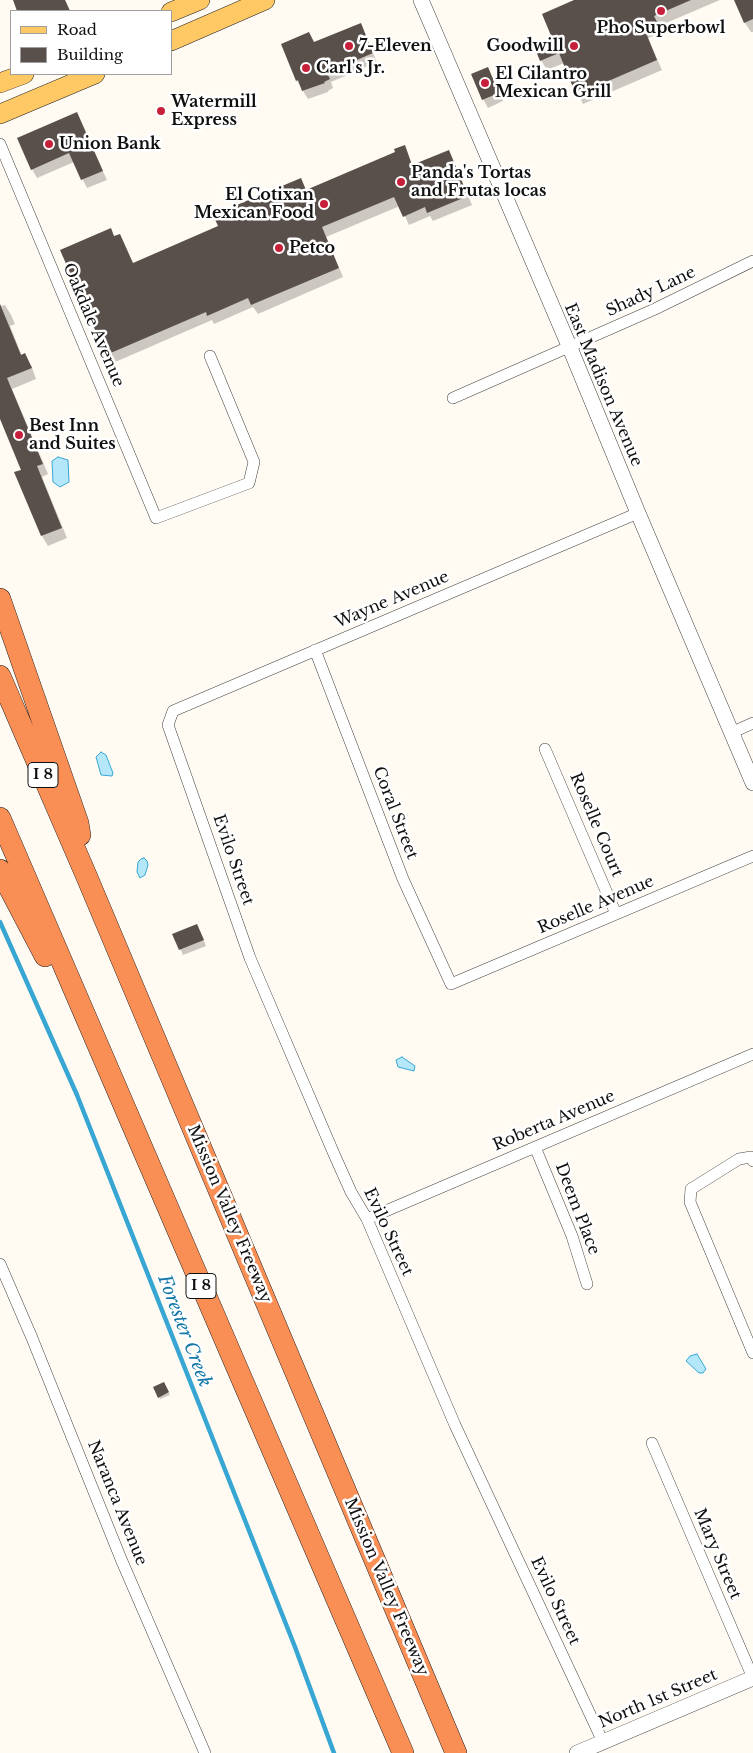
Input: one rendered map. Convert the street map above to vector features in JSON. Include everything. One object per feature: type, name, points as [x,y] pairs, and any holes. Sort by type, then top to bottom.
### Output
[{"type":"highway","points":[[0,598],[78,823],[86,875]]},
{"type":"highway","name":"Mission Valley Freeway","points":[[0,676],[86,875],[456,1753]]},
{"type":"highway","name":"I 8","points":[[0,818],[403,1753]]},
{"type":"highway","points":[[0,870],[107,1069]]},
{"type":"main road","points":[[172,12],[200,0]]},
{"type":"main road","points":[[172,41],[264,0]]},
{"type":"main road","points":[[0,83],[21,75]]},
{"type":"main road","points":[[0,114],[93,75]]},
{"type":"street","name":"East Madison Avenue","points":[[421,0],[570,348],[753,784]]},
{"type":"street","name":"Oakdale Avenue","points":[[0,144],[156,518],[250,482],[254,462],[210,356]]},
{"type":"street","name":"Shady Lane","points":[[453,398],[570,348],[753,261]]},
{"type":"street","name":"Wayne Avenue","points":[[168,725],[173,711],[638,513]]},
{"type":"street","name":"Coral Street","points":[[315,650],[403,879],[451,984]]},
{"type":"street","points":[[731,733],[753,723]]},
{"type":"street","name":"Evilo Street","points":[[168,725],[250,958],[351,1192],[367,1219],[451,1416],[603,1742]]},
{"type":"street","name":"Roselle Court","points":[[546,749],[616,914]]},
{"type":"street","name":"Roselle Avenue","points":[[451,984],[753,856]]},
{"type":"street","name":"Roberta Avenue","points":[[367,1219],[753,1054]]},
{"type":"street","name":"Deem Place","points":[[535,1147],[572,1236],[587,1284]]},
{"type":"street","points":[[753,1161],[751,1157],[739,1159],[691,1189],[690,1202],[753,1353]]},
{"type":"street","name":"Naranca Avenue","points":[[0,1264],[36,1347],[121,1559],[205,1753]]},
{"type":"street","name":"Mary Street","points":[[652,1443],[753,1678]]},
{"type":"street","name":"North 1st Street","points":[[577,1753],[753,1678]]},
{"type":"water","points":[[58,457],[68,460],[69,482],[60,487],[53,482],[52,461]]},
{"type":"water","points":[[101,752],[106,755],[113,773],[112,776],[101,775],[96,757]]},
{"type":"water","points":[[144,858],[148,865],[145,875],[140,878],[137,872],[138,862]]},
{"type":"water","points":[[402,1057],[415,1066],[414,1071],[398,1067],[396,1060]]},
{"type":"water","points":[[697,1354],[706,1369],[703,1373],[699,1373],[686,1361],[690,1356]]},
{"type":"building","points":[[13,0],[65,0],[70,10],[17,10]]},
{"type":"building","points":[[574,0],[691,0],[654,16],[657,22],[644,28],[657,60],[576,95],[559,53],[540,61],[534,46],[552,38],[542,14]]},
{"type":"building","points":[[734,0],[753,0],[753,19],[744,23]]},
{"type":"building","points":[[361,23],[373,53],[327,73],[330,79],[325,83],[302,91],[281,44],[309,32],[314,42]]},
{"type":"building","name":"El Cilantro Mexican Grill","points":[[488,67],[499,93],[482,100],[471,74]]},
{"type":"building","name":"Union Bank","points":[[77,112],[103,171],[81,180],[69,153],[31,170],[17,138]]},
{"type":"building","points":[[405,145],[412,165],[449,150],[468,196],[427,213],[425,207],[403,217],[394,197],[322,227],[339,268],[251,305],[248,298],[207,316],[206,312],[106,355],[60,250],[111,228],[114,236],[120,234],[133,263],[218,226],[213,215],[301,178],[306,190],[395,152],[394,149]]},
{"type":"building","name":"Best Inn and Suites","points":[[0,304],[21,355],[25,353],[32,368],[7,378],[43,464],[37,466],[62,528],[41,536],[14,472],[21,470],[0,419]]},
{"type":"building","points":[[197,924],[204,940],[179,950],[172,934]]},
{"type":"building","points":[[164,1382],[169,1392],[158,1398],[153,1387]]},
{"type":"waterway","name":"Forester Creek","points":[[0,922],[77,1095],[295,1647],[334,1753]]},
{"type":"place","name":"Pho Superbowl","points":[[661,11]]},
{"type":"place","name":"7-Eleven","points":[[349,46]]},
{"type":"place","name":"Goodwill","points":[[574,46]]},
{"type":"place","name":"Carl's Jr.","points":[[306,68]]},
{"type":"place","name":"El Cilantro Mexican Grill","points":[[485,83]]},
{"type":"place","name":"Watermill Express","points":[[161,111]]},
{"type":"place","name":"Union Bank","points":[[49,144]]},
{"type":"place","name":"Panda's Tortas and Frutas locas","points":[[401,182]]},
{"type":"place","name":"El Cotixan Mexican Food","points":[[324,204]]},
{"type":"place","name":"Petco","points":[[279,248]]},
{"type":"place","name":"Best Inn and Suites","points":[[19,435]]}]
